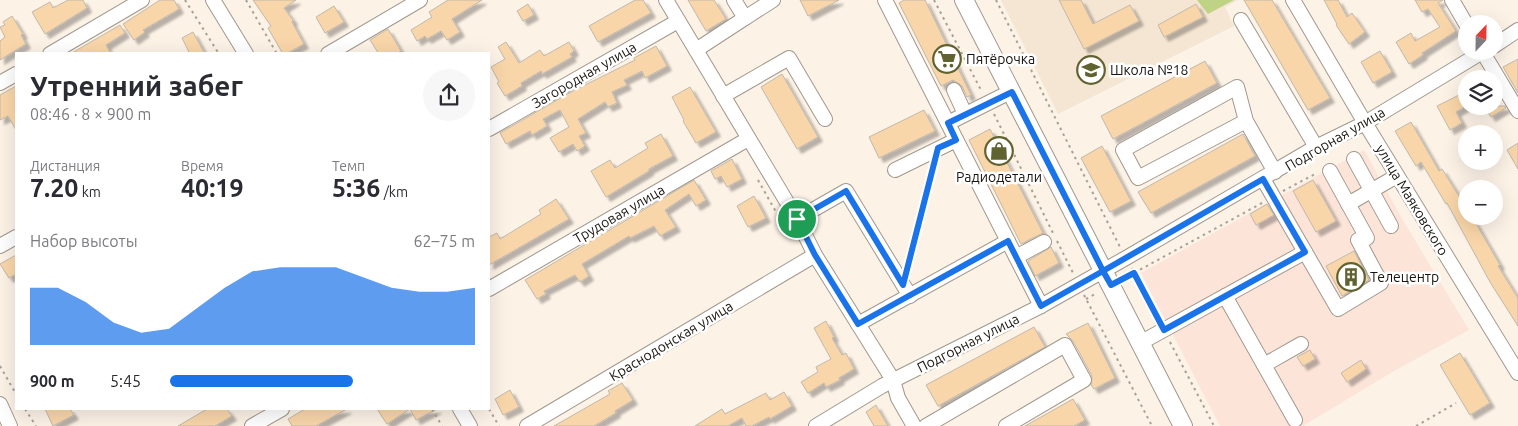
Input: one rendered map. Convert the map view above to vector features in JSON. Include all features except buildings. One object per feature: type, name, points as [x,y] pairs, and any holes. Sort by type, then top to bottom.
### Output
[{"type":"main road","points":[[964,0],[1183,426]]},
{"type":"street","points":[[53,52],[142,0]]},
{"type":"street","points":[[213,0],[245,52]]},
{"type":"street","points":[[331,52],[420,0]]},
{"type":"street","points":[[666,0],[797,219],[815,255],[893,380],[898,398],[914,426]]},
{"type":"street","points":[[734,0],[745,18]]},
{"type":"street","points":[[696,50],[773,0]]},
{"type":"street","points":[[885,0],[1041,306]]},
{"type":"street","name":"улица Маяковского","points":[[1293,0],[1365,123],[1518,373]]},
{"type":"street","points":[[1452,0],[1461,15]]},
{"type":"street","points":[[1241,20],[1316,147]]},
{"type":"street","name":"Загородная улица","points":[[490,128],[678,21]]},
{"type":"street","name":"Подгорная улица","points":[[1503,39],[1518,30]]},
{"type":"street","points":[[723,96],[789,58],[826,119]]},
{"type":"street","name":"Подгорная улица","points":[[816,426],[893,380],[1041,306],[1078,284],[1107,278],[1126,258],[1316,147],[1365,123],[1469,60]]},
{"type":"street","points":[[1491,60],[1518,111]]},
{"type":"street","points":[[0,83],[15,75]]},
{"type":"street","points":[[1246,121],[1138,178],[1123,150],[1237,87],[1246,121],[1269,176],[1305,252],[1338,309],[1381,283],[1348,204],[1327,170]]},
{"type":"street","points":[[954,90],[965,114]]},
{"type":"street","points":[[948,123],[1012,92]]},
{"type":"street","name":"Трудовая улица","points":[[490,288],[748,139]]},
{"type":"street","points":[[895,170],[956,140]]},
{"type":"street","points":[[1354,160],[1392,226]]},
{"type":"street","points":[[1348,204],[1397,176]]},
{"type":"street","points":[[797,219],[846,191],[907,290]]},
{"type":"street","points":[[0,246],[15,238]]},
{"type":"street","points":[[858,324],[907,290],[1008,241]]},
{"type":"street","points":[[1016,257],[1044,242]]},
{"type":"street","points":[[1140,343],[1305,252]]},
{"type":"street","name":"Краснодонская улица","points":[[527,426],[815,255]]},
{"type":"street","points":[[1225,296],[1295,420]]},
{"type":"street","points":[[1264,365],[1301,344]]},
{"type":"street","points":[[926,426],[1066,345],[1084,380],[1006,426]]},
{"type":"street","points":[[252,426],[280,410]]},
{"type":"street","points":[[461,410],[470,426]]},
{"type":"path","points":[[185,0],[218,52]]},
{"type":"path","points":[[246,0],[276,52]]},
{"type":"path","points":[[934,0],[1152,426]]},
{"type":"path","points":[[996,0],[1126,258],[1214,426]]},
{"type":"path","points":[[907,290],[938,148]]},
{"type":"path","points":[[1281,193],[1327,170]]},
{"type":"path","points":[[1086,299],[1107,278],[1134,273],[1264,202]]},
{"type":"path","points":[[0,366],[15,392]]},
{"type":"path","points":[[1416,426],[1456,403]]},
{"type":"path","points":[[26,410],[36,426]]},
{"type":"path","points":[[433,410],[442,426]]},
{"type":"path","points":[[490,410],[499,426]]},
{"type":"shaded area","name":"Школа №18","points":[[1001,0],[1238,0],[1225,7],[1234,26],[1058,114]]},
{"type":"shaded area","points":[[1364,150],[1404,222],[1469,330],[1394,371],[1303,426],[1220,426],[1141,273]]},
{"type":"green space","points":[[1197,0],[1234,0],[1208,14]]},
{"type":"place","name":"Пятёрочка","points":[[947,59]]},
{"type":"place","name":"Школа №18","points":[[1091,70]]},
{"type":"place","name":"Радиодетали","points":[[999,151]]},
{"type":"place","name":"Телецентр","points":[[1351,277]]},
{"type":"route","points":[[797,219],[815,255],[858,324],[1008,241],[1041,306],[1103,271],[1111,285],[1134,273],[1164,330],[1305,252],[1263,179],[1103,271],[1012,92],[948,123],[956,140],[938,148],[903,285],[846,191],[797,219]]}]
